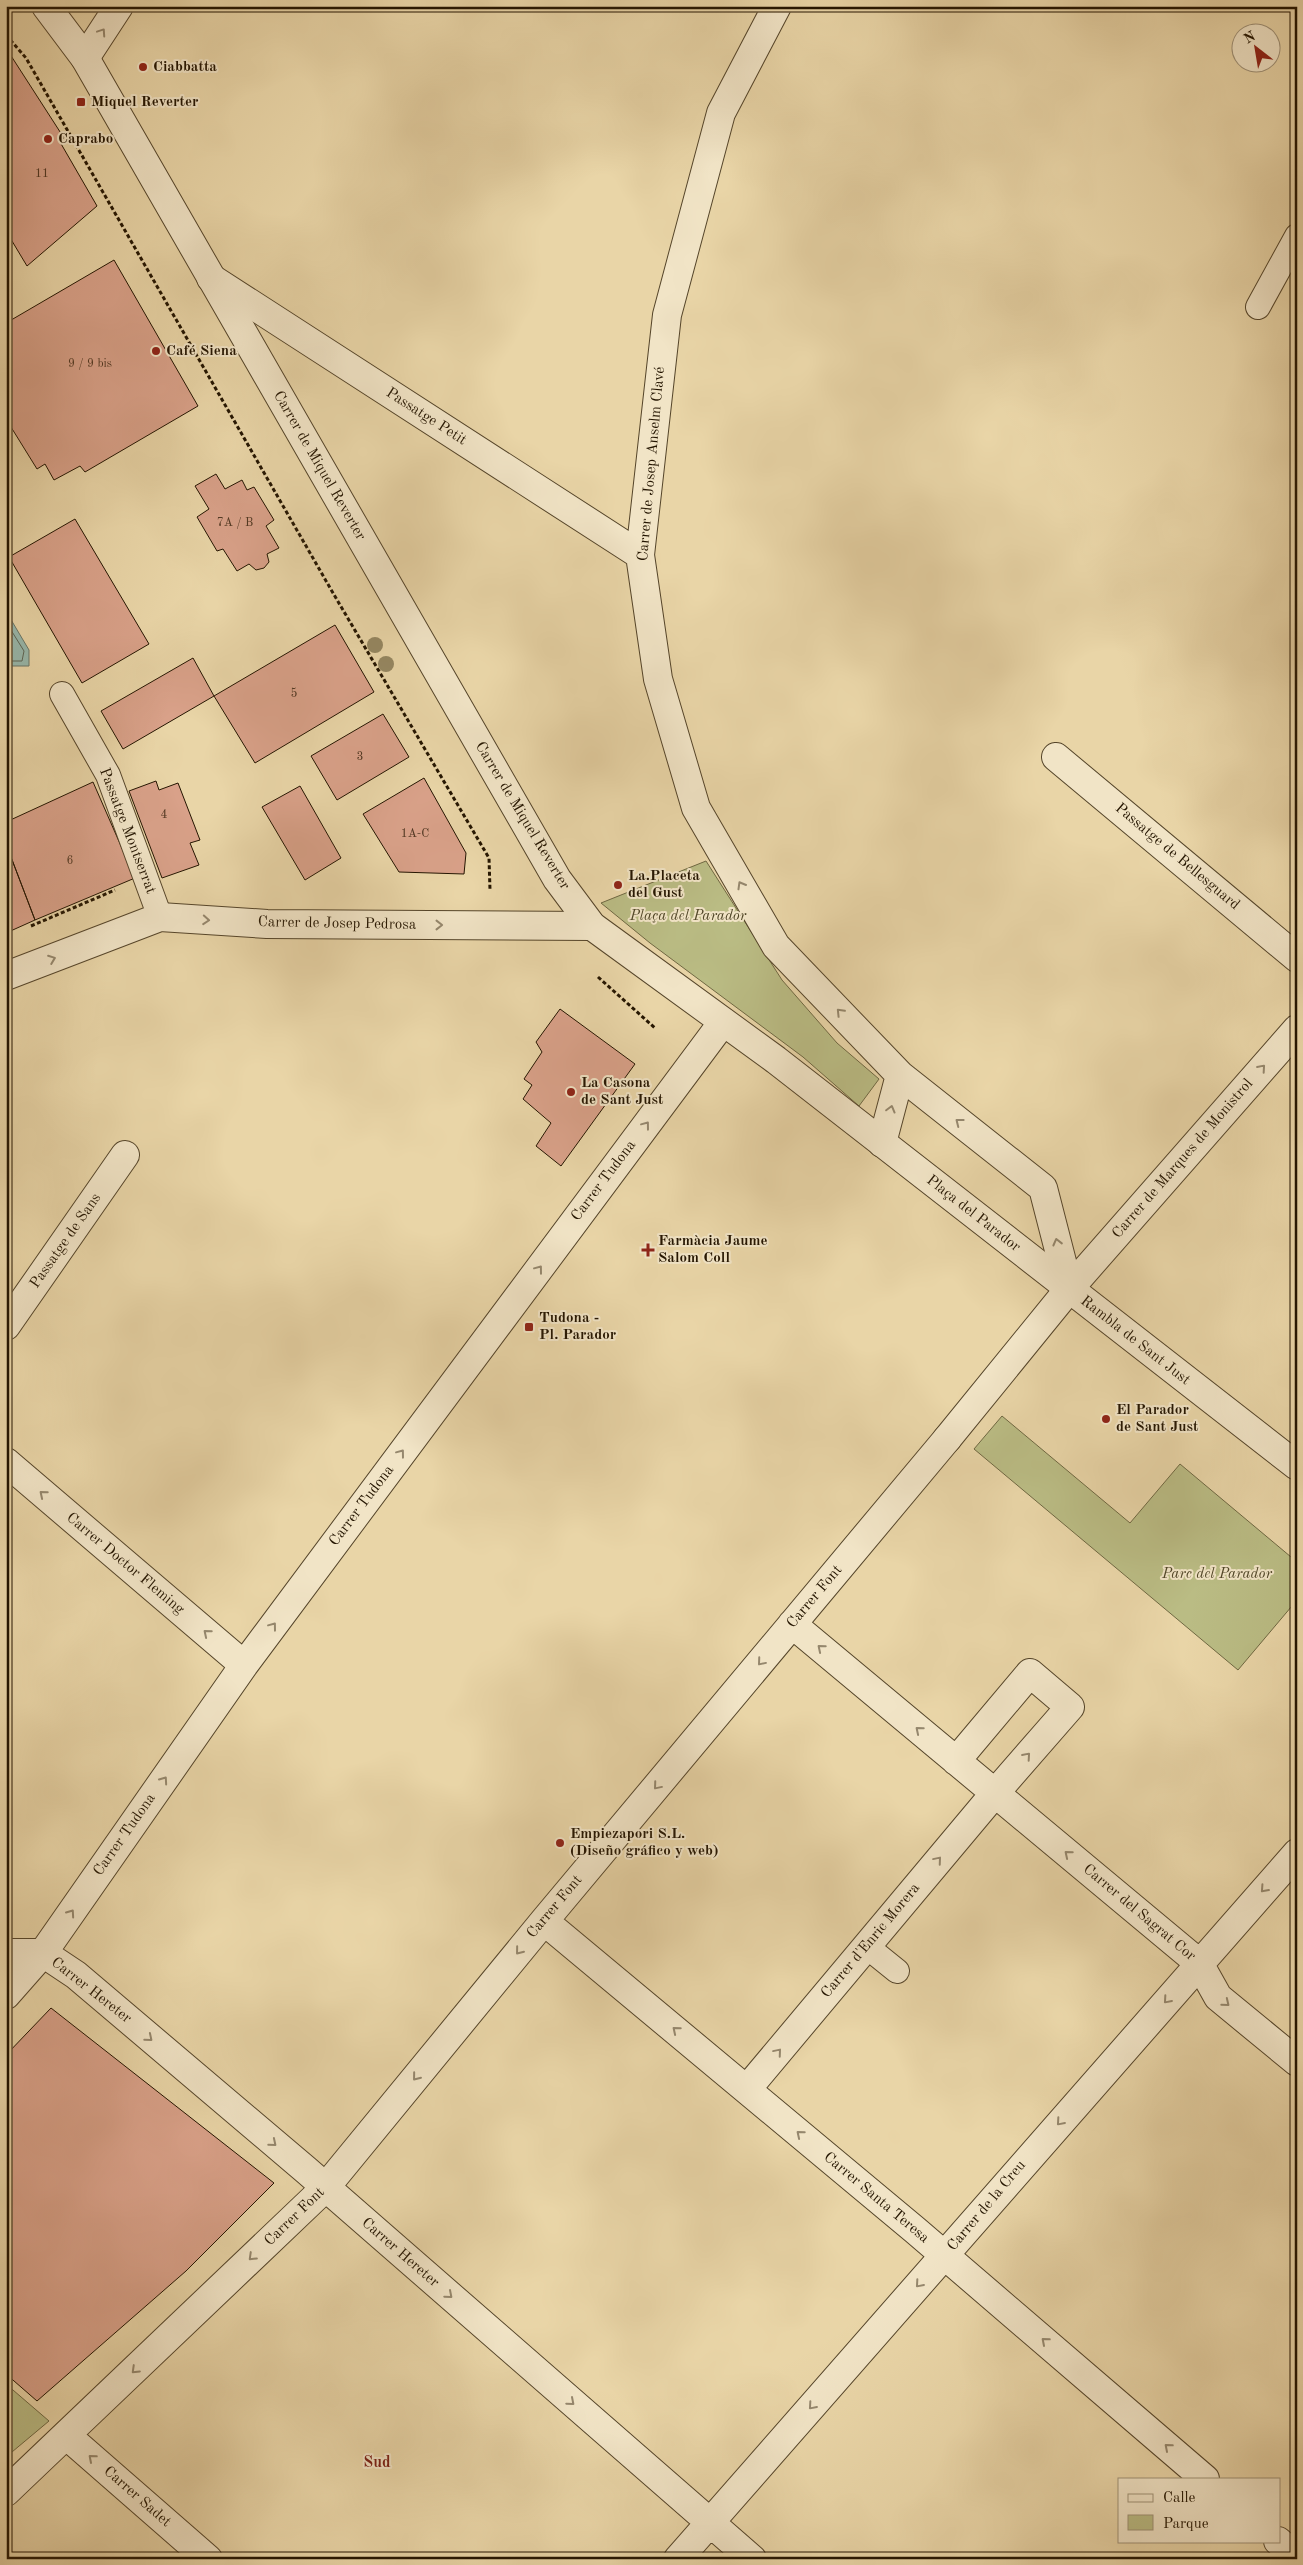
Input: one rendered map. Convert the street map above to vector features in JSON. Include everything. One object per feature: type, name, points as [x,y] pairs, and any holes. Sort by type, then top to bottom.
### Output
[{"type":"street","name":"Carrer de Miquel Reverter","points":[[46,6],[85,58],[557,879],[592,926]]},
{"type":"street","points":[[85,58],[119,6]]},
{"type":"street","name":"Carrer de Josep Anselm Clavé","points":[[778,6],[721,113],[667,315],[640,555],[658,679],[696,808],[776,946],[900,1075],[1043,1188],[1069,1289]]},
{"type":"street","name":"Passatge Petit","points":[[211,278],[640,555]]},
{"type":"street","name":"Passatge de Bellesguard","points":[[1056,757],[1297,958]]},
{"type":"street","name":"Carrer de Josep Pedrosa","points":[[6,976],[160,917],[267,924],[592,926]]},
{"type":"street","name":"Plaça del Parador","points":[[592,926],[723,1022],[1069,1289]]},
{"type":"street","name":"Carrer Tudona","points":[[6,1995],[43,1953],[244,1665],[723,1022]]},
{"type":"street","name":"Carrer de Marques de Monistrol","points":[[1069,1289],[1297,1029]]},
{"type":"street","points":[[882,1143],[900,1075]]},
{"type":"street","name":"Passatge de Sans","points":[[6,1326],[125,1155]]},
{"type":"street","name":"Carrer Font","points":[[6,2492],[326,2188],[544,1921],[948,1438],[1069,1289]]},
{"type":"street","name":"Rambla de Sant Just","points":[[1069,1289],[1297,1466]]},
{"type":"street","name":"Carrer Doctor Fleming","points":[[6,1462],[244,1665]]},
{"type":"street","name":"Carrer del Sagrat Cor","points":[[792,1624],[1200,1963],[1218,1997],[1297,2062]]},
{"type":"street","points":[[956,1761],[1030,1673],[1070,1707],[995,1792]]},
{"type":"street","name":"Carrer d'Enric Morera","points":[[746,2089],[995,1792]]},
{"type":"street","name":"Carrer de la Creu","points":[[678,2559],[1297,1853]]},
{"type":"street","name":"Carrer Santa Teresa","points":[[544,1921],[945,2256],[1204,2478]]},
{"type":"street","points":[[6,1952],[43,1953]]},
{"type":"street","name":"Carrer Hereter","points":[[43,1953],[76,1975],[326,2188],[752,2559]]},
{"type":"street","name":"Carrer Sadet","points":[[66,2435],[208,2559]]},
{"type":"street","points":[[1279,2542],[1297,2558]]},
{"type":"lane","points":[[1258,307],[1297,236]]},
{"type":"lane","name":"Passatge Montserrat","points":[[62,694],[108,775],[160,917]]},
{"type":"lane","points":[[866,1946],[897,1971]]},
{"type":"path","points":[[6,35],[26,58],[333,593],[489,858],[490,896]]},
{"type":"path","points":[[24,929],[118,888],[150,887]]},
{"type":"green space","name":"Plaça del Parador","points":[[706,861],[782,980],[837,1043],[879,1079],[859,1106],[803,1057],[650,943],[601,903]]},
{"type":"green space","name":"Parc del Parador","points":[[1002,1416],[1130,1523],[1180,1464],[1297,1562],[1297,1600],[1238,1670],[974,1449]]},
{"type":"green space","points":[[6,2384],[49,2421],[6,2457]]},
{"type":"water","points":[[6,617],[10,618],[29,650],[29,666],[6,666]]},
{"type":"building","points":[[6,48],[64,138],[60,142],[97,206],[27,266],[6,231]]},
{"type":"building","points":[[114,260],[198,406],[85,472],[80,466],[54,480],[45,464],[37,469],[6,419],[6,323]]},
{"type":"building","points":[[216,474],[225,489],[242,480],[247,490],[254,487],[274,520],[266,526],[279,548],[267,554],[269,562],[264,568],[256,570],[249,564],[237,571],[223,549],[217,551],[197,517],[209,509],[195,486]]},
{"type":"building","points":[[75,519],[149,644],[82,683],[9,557]]},
{"type":"building","points":[[335,625],[374,692],[255,763],[214,696]]},
{"type":"building","points":[[193,658],[214,696],[123,749],[101,711]]},
{"type":"building","points":[[383,714],[409,757],[337,800],[311,756]]},
{"type":"building","points":[[424,778],[466,853],[464,874],[399,872],[363,814]]},
{"type":"building","points":[[156,781],[159,790],[178,783],[200,840],[190,843],[199,865],[162,878],[129,791]]},
{"type":"building","points":[[93,782],[135,878],[35,920],[6,844],[6,822]]},
{"type":"building","points":[[300,786],[341,858],[305,880],[262,807]]},
{"type":"building","points":[[6,844],[35,920],[6,933]]},
{"type":"building","name":"La Casona de Sant Just","points":[[560,1009],[635,1064],[561,1166],[536,1146],[551,1123],[523,1099],[532,1085],[524,1079],[542,1052],[536,1042]]},
{"type":"building","points":[[51,2008],[274,2183],[186,2271],[37,2401],[6,2374],[6,2055]]},
{"type":"place","name":"Ciabbatta","points":[[143,67]]},
{"type":"place","name":"Miquel Reverter","points":[[81,102]]},
{"type":"place","name":"Caprabo","points":[[48,139]]},
{"type":"place","name":"Café Siena","points":[[156,351]]},
{"type":"place","name":"La.Placeta del Gust","points":[[618,885]]},
{"type":"place","name":"La Casona de Sant Just","points":[[571,1092]]},
{"type":"place","name":"Farmàcia Jaume Salom Coll","points":[[648,1250]]},
{"type":"place","name":"Tudona - Pl. Parador","points":[[529,1327]]},
{"type":"place","name":"El Parador de Sant Just","points":[[1106,1419]]},
{"type":"place","name":"Empiezapori S.L. (Diseño gráfico y web)","points":[[560,1843]]},
{"type":"district","name":"Sud","points":[[377,2463]]}]
